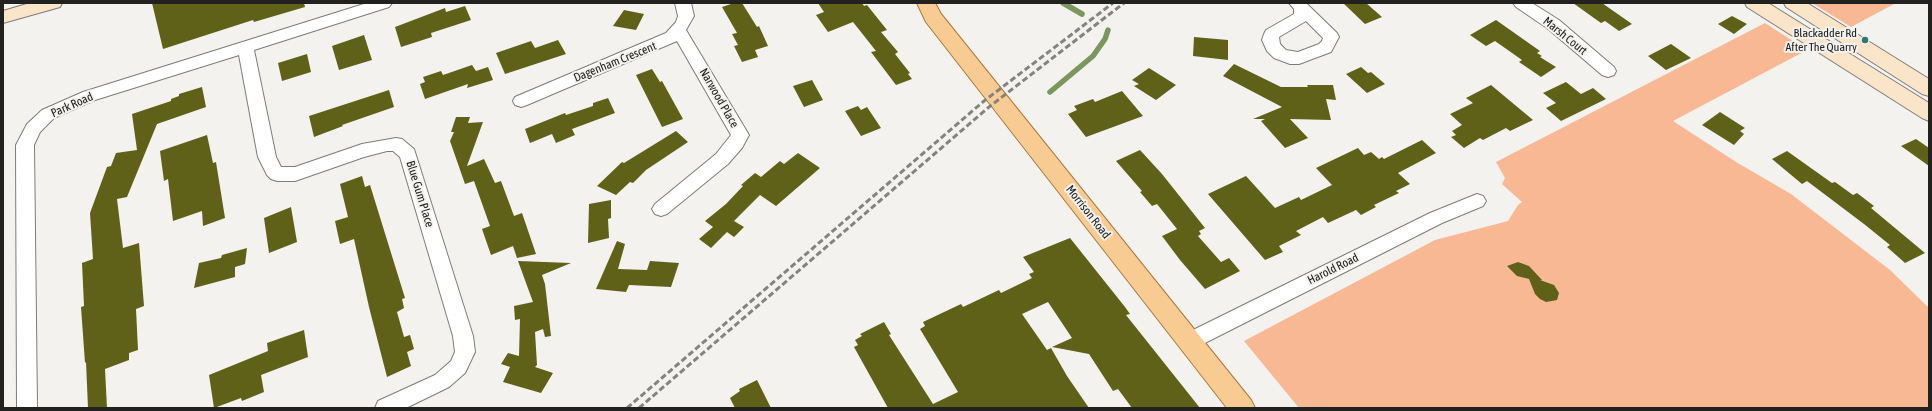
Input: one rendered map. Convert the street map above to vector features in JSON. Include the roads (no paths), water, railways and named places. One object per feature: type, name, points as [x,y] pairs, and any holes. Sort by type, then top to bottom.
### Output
[{"type":"main road","name":"Morrison Road","points":[[915,3],[930,10],[1242,408]]},
{"type":"street","points":[[3,17],[22,7],[53,3]]},
{"type":"street","name":"Park Road","points":[[27,408],[25,145],[33,128],[48,114],[70,103],[384,3]]},
{"type":"street","points":[[679,31],[686,16],[683,3]]},
{"type":"street","name":"Marsh Court","points":[[1521,3],[1553,24],[1608,71]]},
{"type":"street","points":[[1754,3],[1929,113]]},
{"type":"street","points":[[1793,3],[1929,89]]},
{"type":"street","name":"Dagenham Crescent","points":[[521,101],[663,42],[679,31]]},
{"type":"street","name":"Narwood Place","points":[[661,209],[722,158],[736,143],[740,135],[679,31]]},
{"type":"street","name":"Blue Gum Place","points":[[245,47],[267,157],[273,170],[277,174],[303,172],[362,151],[387,145],[396,144],[408,154],[463,336],[465,352],[458,368],[442,381],[385,408]]},
{"type":"street","points":[[1868,74],[1887,62]]},
{"type":"street","name":"Harold Road","points":[[1190,341],[1429,222],[1477,201]]},
{"type":"waterway","points":[[1063,3],[1082,14]]},
{"type":"waterway","points":[[1050,92],[1093,56],[1105,39],[1108,30]]},
{"type":"railway","points":[[627,408],[984,101],[1113,3]]},
{"type":"railway","points":[[639,408],[989,107],[1124,3]]},
{"type":"place","name":"Blackadder Rd After The Quarry","points":[[1865,40]]}]
